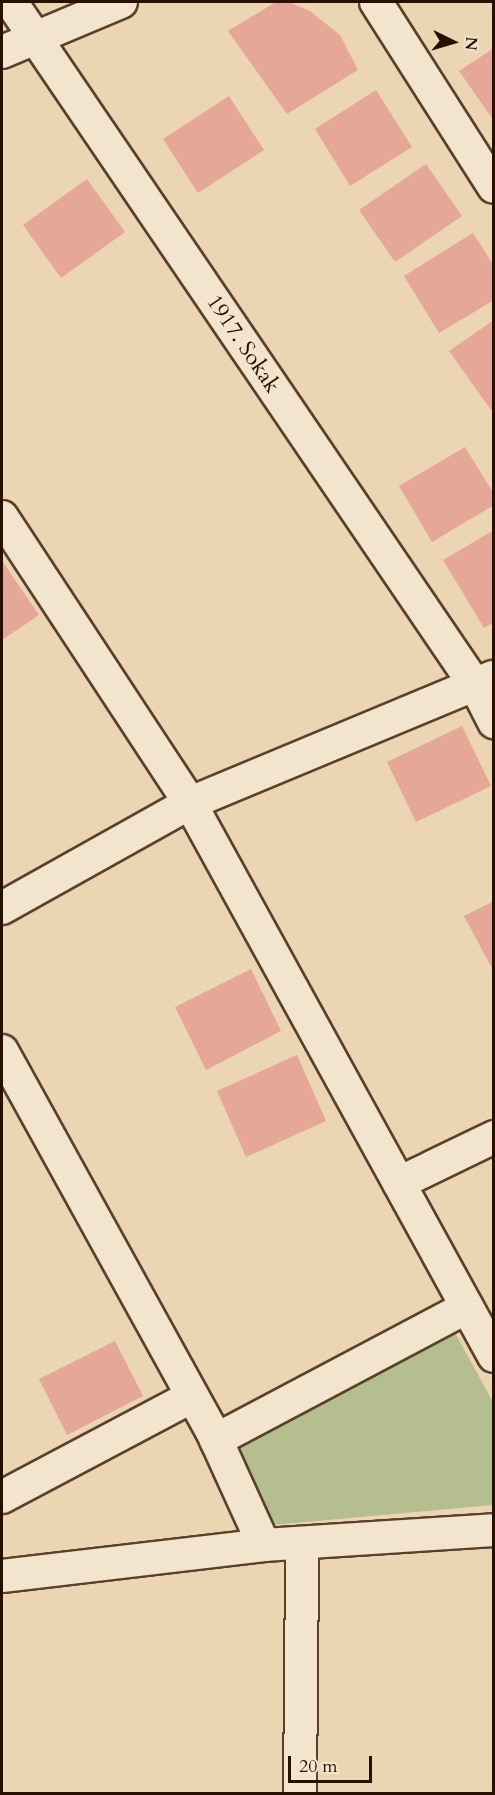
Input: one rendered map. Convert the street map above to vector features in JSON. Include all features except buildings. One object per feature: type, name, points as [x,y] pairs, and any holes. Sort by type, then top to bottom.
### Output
[{"type":"street","name":"1917. Sokak","points":[[11,2],[484,681],[494,722]]},
{"type":"street","points":[[2,52],[121,2]]},
{"type":"street","points":[[376,2],[492,183]]},
{"type":"street","points":[[2,517],[190,802],[494,1356]]},
{"type":"street","points":[[2,908],[190,802],[484,681]]},
{"type":"street","points":[[2,1051],[216,1440],[264,1545]]},
{"type":"street","points":[[399,1183],[494,1137]]},
{"type":"street","points":[[216,1440],[467,1307]]},
{"type":"street","points":[[2,1497],[191,1397]]},
{"type":"street","points":[[2,1576],[264,1545],[494,1530]]},
{"type":"street","points":[[300,1794],[302,1544]]},
{"type":"green space","points":[[454,1331],[493,1402],[493,1505],[273,1525],[236,1455],[242,1443]]}]
